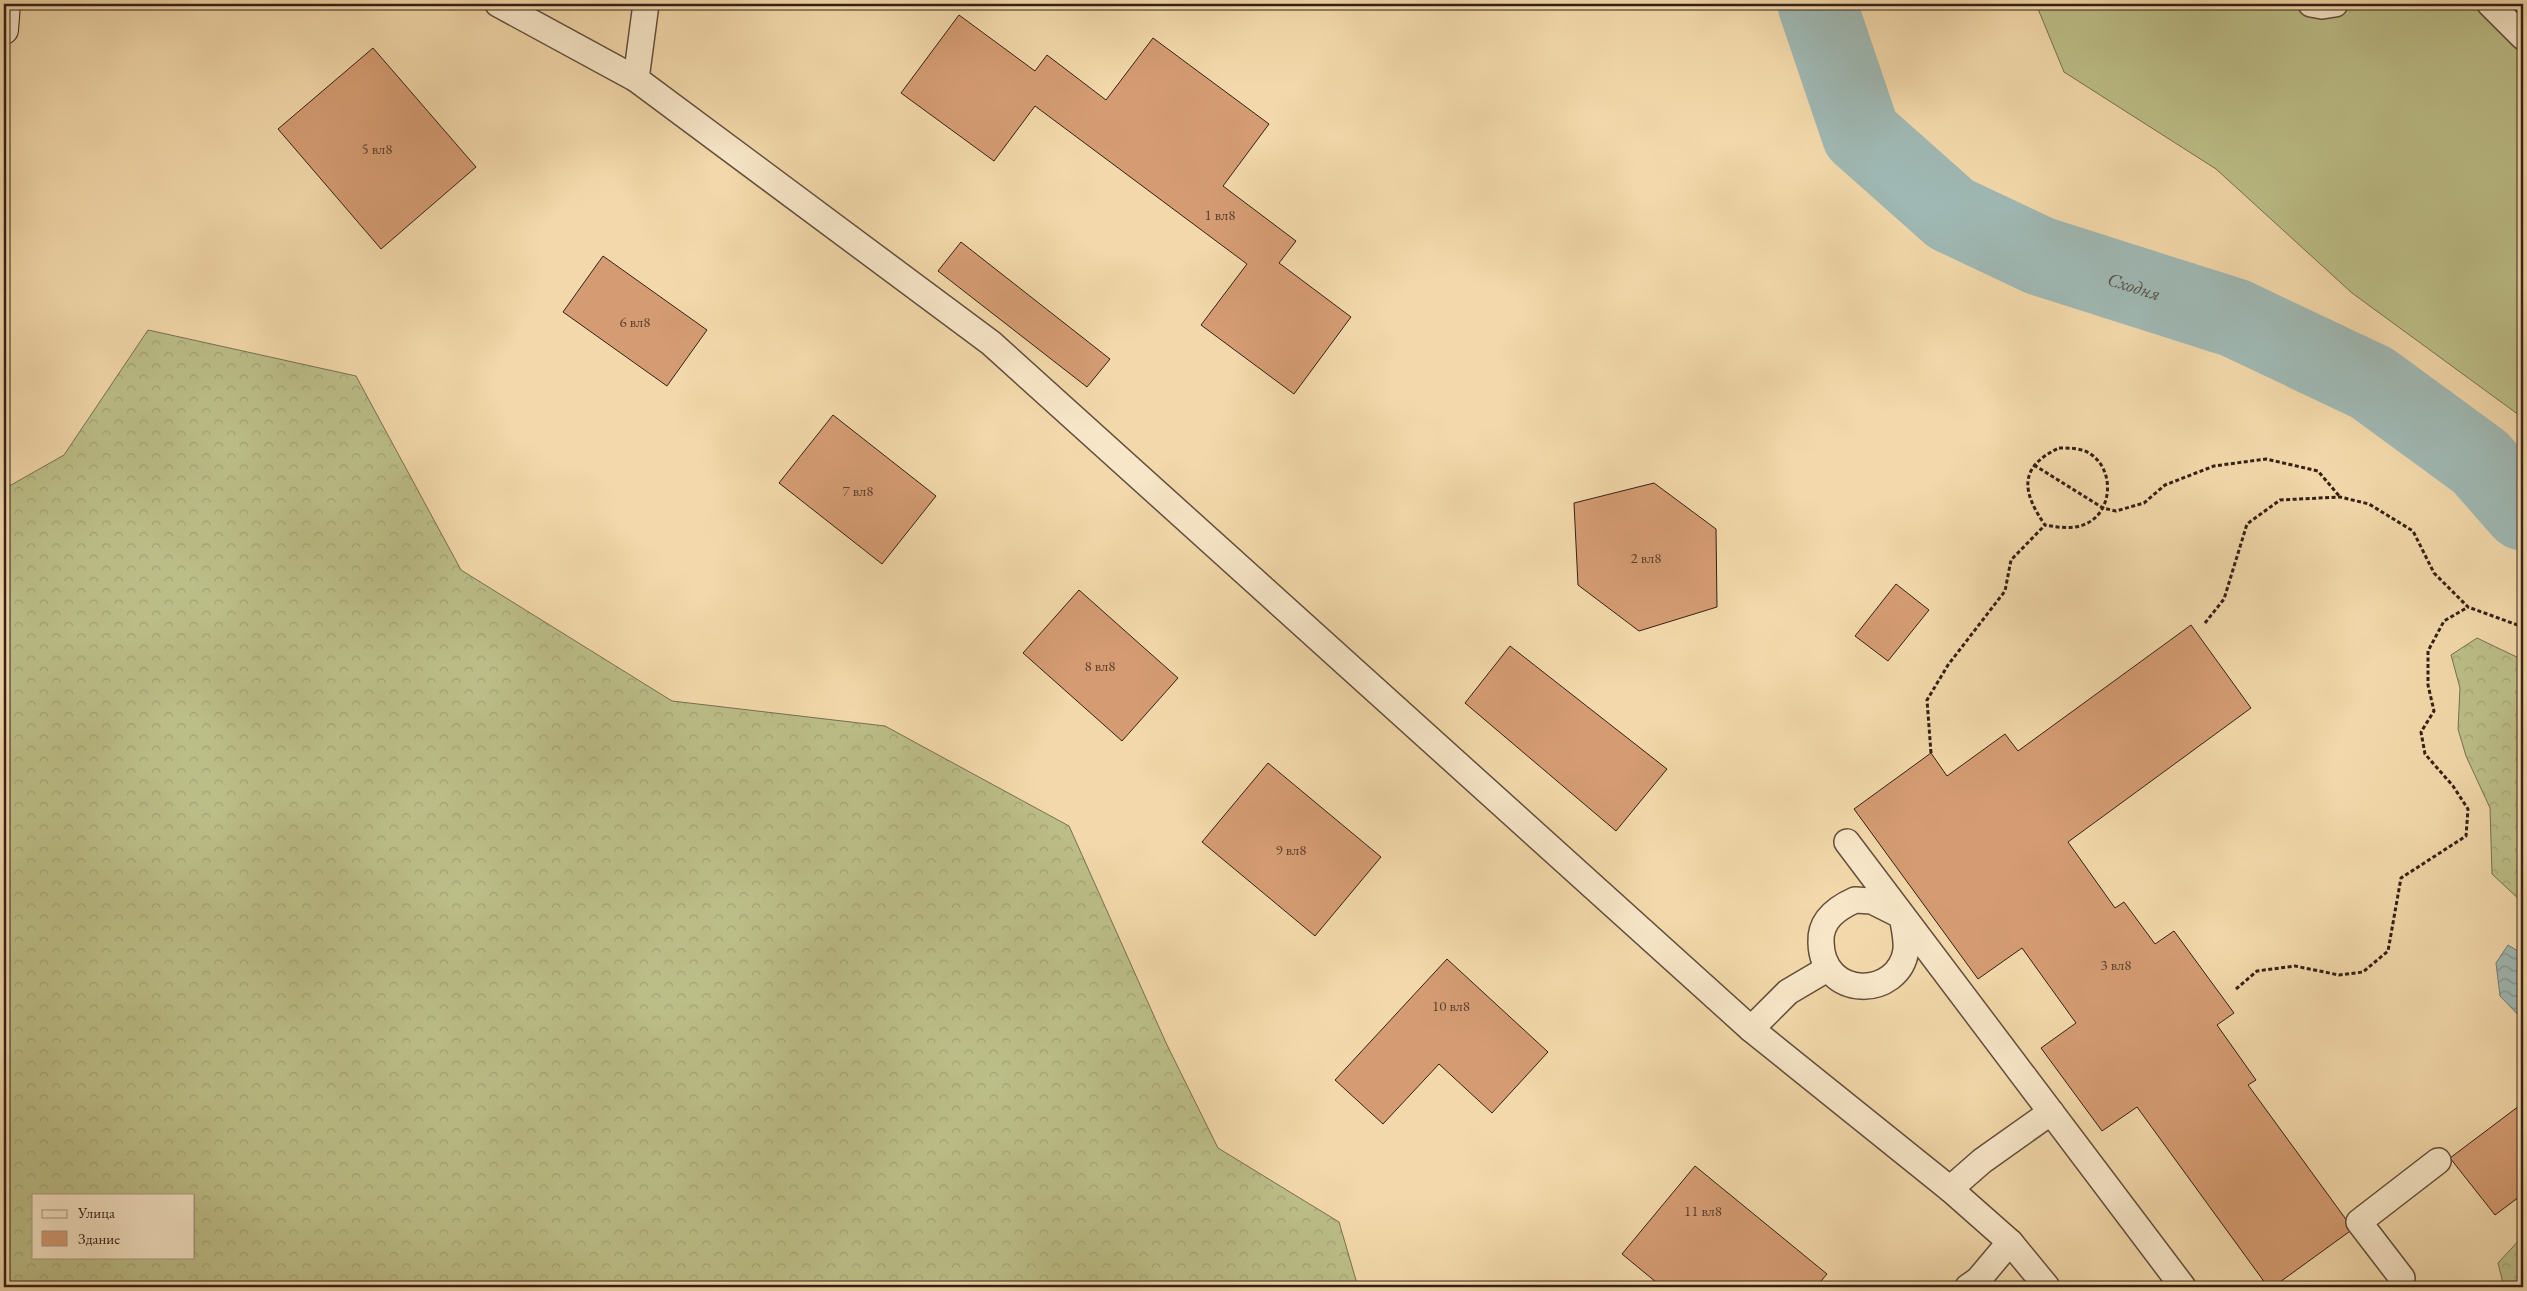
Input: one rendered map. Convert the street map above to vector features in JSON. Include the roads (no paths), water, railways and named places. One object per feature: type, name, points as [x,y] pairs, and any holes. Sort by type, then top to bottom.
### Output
[{"type":"main road","points":[[4,30],[6,4]]},
{"type":"lane","points":[[498,4],[636,79],[991,343],[1751,1029],[1950,1190],[2010,1242],[2046,1287]]},
{"type":"lane","points":[[636,79],[646,4]]},
{"type":"lane","points":[[2311,4],[2322,6],[2335,4]]},
{"type":"lane","points":[[2490,4],[2523,37]]},
{"type":"lane","points":[[1847,842],[2183,1287]]},
{"type":"lane","points":[[1855,900],[1872,900],[1902,916],[1906,952],[1899,967],[1888,979],[1872,986],[1856,986],[1844,982],[1827,969],[1821,952],[1820,936],[1826,920],[1838,908],[1855,900]]},
{"type":"lane","points":[[1751,1029],[1788,992],[1827,969]]},
{"type":"lane","points":[[1950,1190],[1982,1161],[2051,1112]]},
{"type":"lane","points":[[2400,1284],[2359,1222],[2438,1162]]},
{"type":"lane","points":[[1968,1287],[1978,1280],[2010,1242]]},
{"type":"water","points":[[2508,945],[2523,954],[2523,1020],[2500,996],[2496,963]]},
{"type":"waterway","name":"Сходня","points":[[1817,4],[1861,134],[1951,214],[2040,256],[2235,318],[2372,383],[2480,462],[2523,511]]}]
